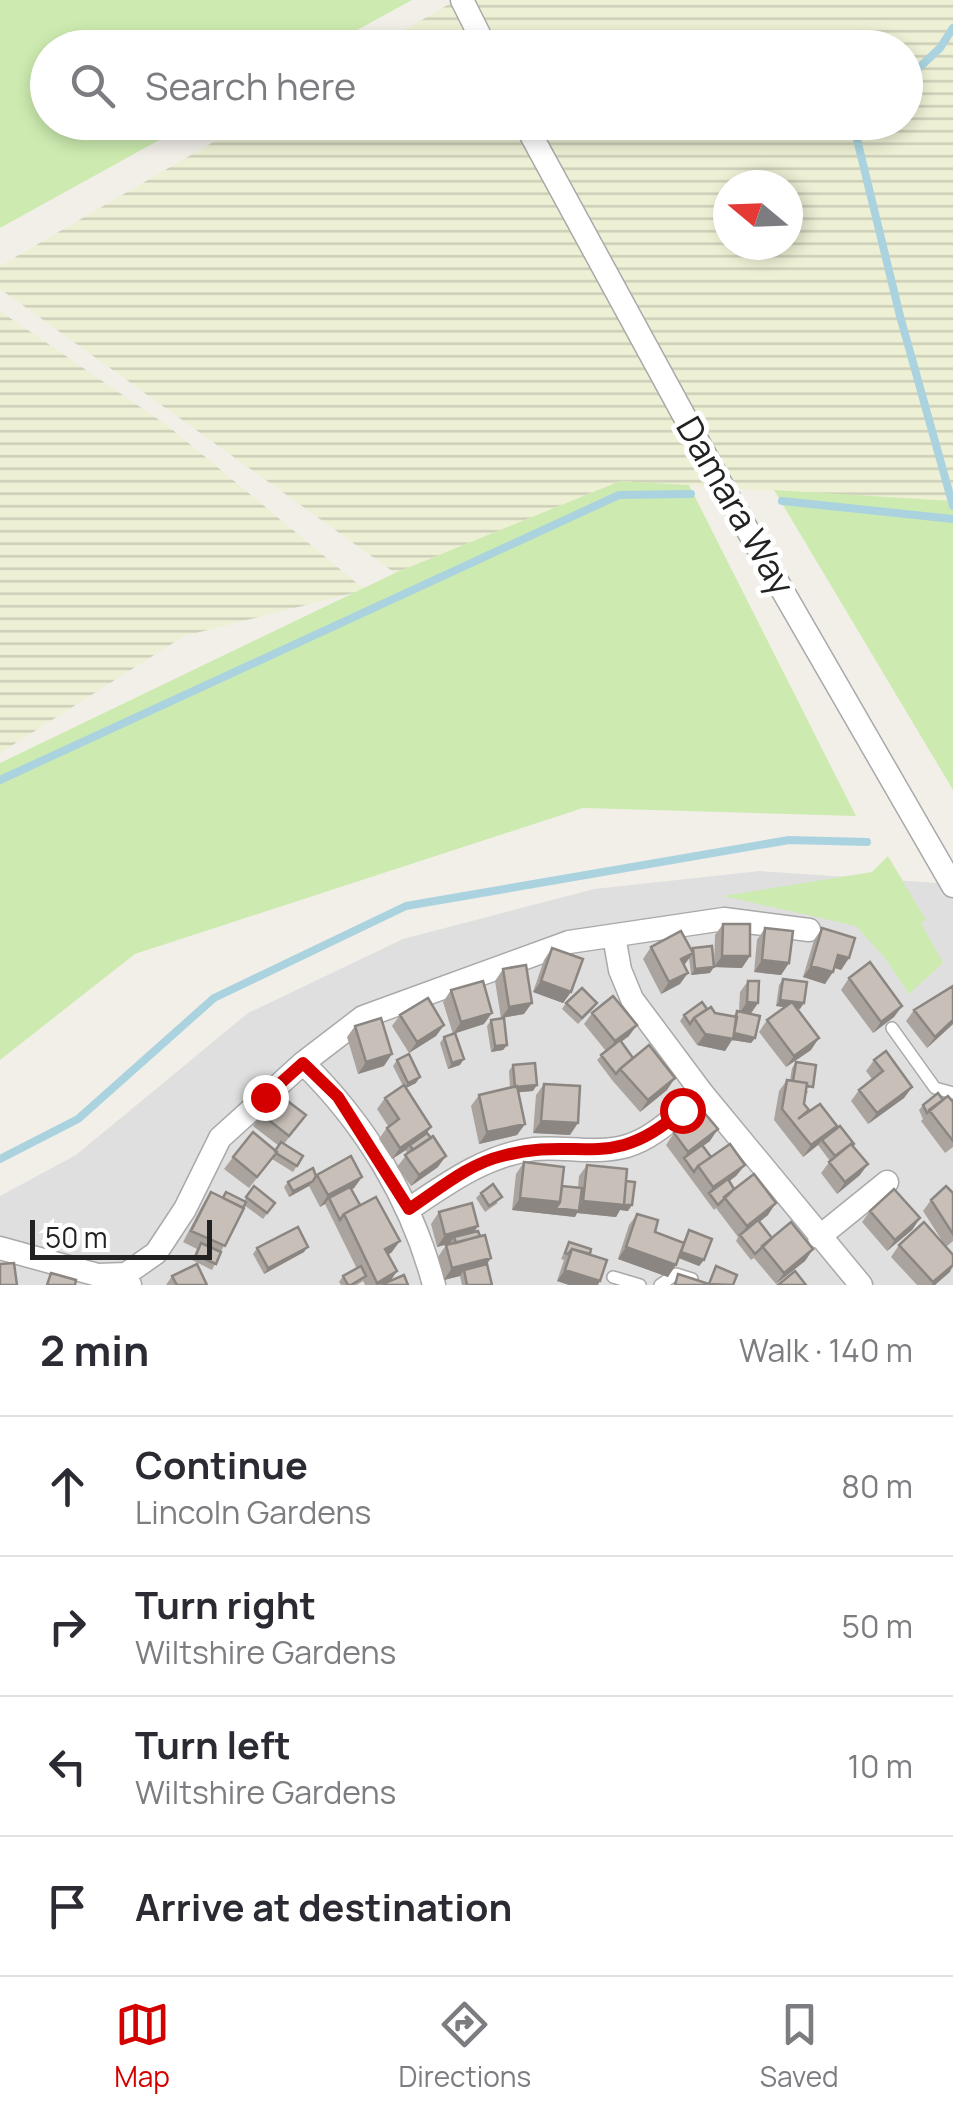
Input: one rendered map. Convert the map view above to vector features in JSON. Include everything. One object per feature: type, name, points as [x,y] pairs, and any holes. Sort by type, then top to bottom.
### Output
[{"type":"street","points":[[462,0],[477,30]]},
{"type":"street","name":"Damara Way","points":[[534,140],[716,474],[953,886]]},
{"type":"street","points":[[0,1248],[128,1280],[156,1253],[220,1138],[303,1063],[364,1017],[569,942],[654,926],[724,919],[808,930]]},
{"type":"street","points":[[614,936],[620,970],[632,999],[704,1094],[861,1285]]},
{"type":"street","points":[[303,1063],[338,1097],[409,1209],[434,1285]]},
{"type":"street","points":[[409,1209],[499,1156],[536,1149],[597,1152],[628,1146],[654,1135],[704,1094]]},
{"type":"street","points":[[819,1237],[887,1182]]},
{"type":"lane","points":[[892,1028],[935,1088],[953,1093]]},
{"type":"lane","points":[[660,1285],[676,1274],[698,1281]]},
{"type":"lane","points":[[614,1277],[640,1285]]},
{"type":"shaded area","points":[[760,871],[953,884],[953,1285],[0,1285],[0,1196],[76,1155],[248,1013],[403,939],[594,889]]},
{"type":"green space","points":[[0,0],[412,0],[357,30],[30,30],[30,140],[159,140],[0,228]]},
{"type":"green space","points":[[456,0],[953,0],[953,503],[620,481],[395,573],[0,289],[0,266],[217,140],[923,140],[923,30],[404,30]]},
{"type":"green space","points":[[0,311],[168,426],[365,590],[184,636],[0,753]]},
{"type":"green space","points":[[620,481],[689,485],[856,816],[583,808],[135,954],[0,1060],[0,763],[395,573]]},
{"type":"green space","points":[[774,490],[953,501],[953,790]]},
{"type":"green space","points":[[888,856],[926,920],[921,923],[943,963],[909,994],[885,958],[856,926],[723,896],[872,872]]},
{"type":"building","points":[[723,924],[750,924],[750,956],[722,956]]},
{"type":"building","points":[[765,928],[793,931],[789,963],[762,960]]},
{"type":"building","points":[[822,928],[855,938],[849,958],[838,955],[833,972],[811,966]]},
{"type":"building","points":[[681,931],[693,953],[681,959],[688,973],[669,982],[651,947]]},
{"type":"building","points":[[712,946],[714,967],[695,969],[693,948]]},
{"type":"building","points":[[552,948],[583,959],[571,992],[541,981]]},
{"type":"building","points":[[870,962],[902,1006],[881,1022],[849,978]]},
{"type":"building","points":[[526,965],[532,1003],[509,1007],[503,969]]},
{"type":"building","points":[[783,979],[807,982],[804,1003],[780,1000]]},
{"type":"building","points":[[483,981],[492,1013],[461,1022],[451,990]]},
{"type":"building","points":[[748,981],[759,981],[758,1003],[747,1002]]},
{"type":"building","points":[[953,986],[953,1020],[935,1037],[914,1010]]},
{"type":"building","points":[[582,988],[597,1003],[582,1018],[566,1003]]},
{"type":"building","points":[[613,996],[637,1025],[615,1041],[592,1013]]},
{"type":"building","points":[[428,998],[444,1025],[417,1042],[400,1015]]},
{"type":"building","points":[[702,1002],[707,1009],[690,1024],[684,1015]]},
{"type":"building","points":[[792,1002],[819,1038],[794,1056],[767,1020]]},
{"type":"building","points":[[711,1007],[715,1013],[737,1017],[733,1039],[705,1034],[694,1018]]},
{"type":"building","points":[[737,1011],[760,1016],[755,1038],[734,1033]]},
{"type":"building","points":[[381,1018],[392,1054],[366,1062],[355,1026]]},
{"type":"building","points":[[504,1018],[507,1045],[495,1046],[491,1020]]},
{"type":"building","points":[[455,1033],[464,1059],[452,1063],[444,1037]]},
{"type":"building","points":[[620,1040],[633,1058],[616,1074],[601,1055]]},
{"type":"building","points":[[649,1045],[675,1078],[648,1100],[620,1069]]},
{"type":"building","points":[[886,1051],[912,1087],[877,1113],[859,1090],[883,1071],[874,1060]]},
{"type":"building","points":[[409,1054],[420,1077],[408,1083],[397,1060]]},
{"type":"building","points":[[796,1062],[816,1065],[813,1087],[793,1081]]},
{"type":"building","points":[[535,1063],[537,1085],[515,1087],[513,1065]]},
{"type":"building","points":[[787,1080],[807,1083],[804,1104],[809,1110],[798,1119],[820,1104],[837,1126],[811,1145],[782,1109]]},
{"type":"building","points":[[544,1084],[580,1086],[578,1123],[541,1121]]},
{"type":"building","points":[[404,1085],[431,1127],[400,1148],[387,1128],[399,1119],[385,1098]]},
{"type":"building","points":[[517,1086],[525,1124],[487,1132],[479,1095]]},
{"type":"building","points":[[277,1093],[306,1115],[289,1136],[261,1114]]},
{"type":"building","points":[[938,1093],[943,1100],[927,1113],[923,1105]]},
{"type":"building","points":[[948,1096],[953,1102],[953,1141],[929,1110]]},
{"type":"building","points":[[702,1110],[718,1129],[688,1152],[674,1133]]},
{"type":"building","points":[[840,1126],[854,1144],[835,1156],[822,1140]]},
{"type":"building","points":[[253,1132],[277,1152],[257,1177],[233,1157]]},
{"type":"building","points":[[427,1133],[431,1138],[413,1150],[410,1145]]},
{"type":"building","points":[[433,1136],[446,1156],[419,1175],[405,1155]]},
{"type":"building","points":[[281,1142],[303,1156],[297,1166],[276,1153]]},
{"type":"building","points":[[730,1144],[745,1165],[713,1187],[698,1166]]},
{"type":"building","points":[[851,1144],[868,1164],[845,1182],[829,1162]]},
{"type":"building","points":[[702,1145],[711,1157],[694,1172],[684,1158]]},
{"type":"building","points":[[351,1156],[362,1177],[328,1195],[317,1175]]},
{"type":"building","points":[[524,1162],[564,1167],[560,1202],[520,1198]]},
{"type":"building","points":[[587,1165],[627,1169],[624,1205],[583,1201]]},
{"type":"building","points":[[313,1168],[313,1181],[293,1191],[288,1182]]},
{"type":"building","points":[[754,1174],[776,1203],[747,1226],[724,1197]]},
{"type":"building","points":[[728,1179],[734,1189],[718,1205],[709,1193]]},
{"type":"building","points":[[626,1181],[635,1182],[632,1205],[624,1205]]},
{"type":"building","points":[[493,1184],[502,1197],[489,1206],[481,1193]]},
{"type":"building","points":[[254,1186],[275,1203],[267,1213],[246,1197]]},
{"type":"building","points":[[562,1186],[582,1188],[579,1211],[556,1208]]},
{"type":"building","points":[[946,1186],[953,1193],[953,1234],[931,1200]]},
{"type":"building","points":[[350,1187],[360,1205],[340,1220],[329,1198]]},
{"type":"building","points":[[894,1189],[920,1218],[895,1240],[870,1211]]},
{"type":"building","points":[[211,1192],[244,1208],[225,1246],[191,1231]]},
{"type":"building","points":[[226,1192],[246,1202],[243,1208],[223,1198]]},
{"type":"building","points":[[376,1197],[400,1241],[385,1249],[397,1271],[377,1283],[344,1214]]},
{"type":"building","points":[[472,1203],[478,1226],[445,1235],[439,1212]]},
{"type":"building","points":[[637,1214],[658,1220],[655,1232],[684,1243],[676,1265],[626,1247]]},
{"type":"building","points":[[758,1220],[772,1238],[755,1254],[740,1235]]},
{"type":"building","points":[[791,1222],[813,1249],[784,1273],[762,1246]]},
{"type":"building","points":[[924,1222],[953,1255],[953,1265],[933,1282],[899,1245]]},
{"type":"building","points":[[298,1227],[308,1247],[268,1268],[257,1248]]},
{"type":"building","points":[[689,1230],[712,1239],[704,1260],[681,1252]]},
{"type":"building","points":[[478,1231],[480,1236],[456,1243],[454,1237]]},
{"type":"building","points":[[485,1235],[491,1258],[452,1268],[446,1245]]},
{"type":"building","points":[[569,1242],[591,1249],[590,1254],[572,1249],[565,1253]]},
{"type":"building","points":[[201,1243],[221,1252],[216,1264],[196,1255]]},
{"type":"building","points":[[572,1249],[607,1260],[600,1281],[565,1270]]},
{"type":"building","points":[[14,1263],[17,1285],[0,1285],[0,1264]]},
{"type":"building","points":[[197,1264],[207,1285],[177,1285],[172,1276]]},
{"type":"building","points":[[487,1264],[492,1285],[467,1285],[464,1270]]},
{"type":"building","points":[[361,1266],[366,1276],[348,1285],[343,1276]]},
{"type":"building","points":[[716,1266],[737,1275],[733,1285],[709,1284]]},
{"type":"building","points":[[795,1271],[806,1285],[778,1285]]},
{"type":"building","points":[[51,1273],[76,1280],[75,1285],[47,1285]]},
{"type":"building","points":[[678,1274],[712,1285],[675,1285]]},
{"type":"building","points":[[404,1275],[408,1285],[383,1284]]},
{"type":"waterway","points":[[923,64],[953,28]]},
{"type":"waterway","points":[[857,140],[900,316],[953,506]]},
{"type":"waterway","points":[[0,780],[619,495],[691,494]]},
{"type":"waterway","points":[[782,501],[953,519]]},
{"type":"waterway","points":[[0,1159],[78,1119],[214,998],[406,906],[789,840],[867,842]]},
{"type":"route","points":[[265,1097],[303,1063],[338,1097],[409,1209],[468,1170],[499,1156],[536,1149],[597,1152],[628,1146],[654,1135],[682,1110]]}]
